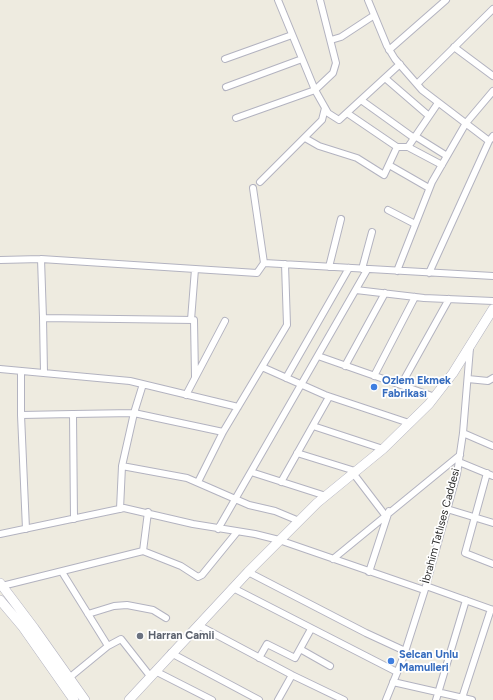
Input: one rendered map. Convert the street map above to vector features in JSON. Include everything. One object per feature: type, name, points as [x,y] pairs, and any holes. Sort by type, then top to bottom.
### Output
[{"type":"main road","points":[[131,700],[171,653],[279,540],[326,496],[383,449],[435,397],[453,373],[493,309]]},
{"type":"main road","points":[[1,585],[84,700]]},
{"type":"main road","points":[[0,600],[22,626],[74,700]]},
{"type":"street","points":[[278,0],[315,90],[328,113],[339,120],[400,64]]},
{"type":"street","points":[[236,118],[315,90],[334,73],[336,63],[320,0]]},
{"type":"street","points":[[368,0],[373,16],[389,50],[417,84],[438,103],[491,139],[429,273]]},
{"type":"street","points":[[435,0],[438,7]]},
{"type":"street","points":[[389,50],[446,0]]},
{"type":"street","points":[[417,84],[493,9]]},
{"type":"street","points":[[331,40],[341,37],[373,16]]},
{"type":"street","points":[[225,59],[292,35]]},
{"type":"street","points":[[454,47],[493,76]]},
{"type":"street","points":[[226,87],[302,59]]},
{"type":"street","points":[[385,78],[429,116]]},
{"type":"street","points":[[397,272],[429,188],[466,123],[493,91]]},
{"type":"street","points":[[361,100],[415,137],[447,156]]},
{"type":"street","points":[[408,147],[438,103]]},
{"type":"street","points":[[260,182],[322,120],[325,108]]},
{"type":"street","points":[[348,113],[397,147],[408,147],[442,165]]},
{"type":"street","points":[[305,138],[319,146],[357,158],[384,175],[397,147]]},
{"type":"street","points":[[389,165],[429,188]]},
{"type":"street","points":[[0,260],[41,259],[257,273],[264,263],[253,188]]},
{"type":"street","points":[[388,210],[415,224]]},
{"type":"street","points":[[328,267],[341,219]]},
{"type":"street","points":[[218,529],[356,290],[364,269],[372,232]]},
{"type":"street","points":[[41,259],[44,373]]},
{"type":"street","points":[[264,263],[397,272],[493,276]]},
{"type":"street","points":[[198,482],[223,432],[288,325],[284,264]]},
{"type":"street","points":[[286,378],[349,268]]},
{"type":"street","points":[[191,320],[195,269]]},
{"type":"street","points":[[356,290],[415,297],[493,301]]},
{"type":"street","points":[[345,366],[385,293]]},
{"type":"street","points":[[374,376],[415,297]]},
{"type":"street","points":[[401,385],[449,299]]},
{"type":"street","points":[[43,318],[194,320],[195,377]]},
{"type":"street","points":[[186,395],[225,321]]},
{"type":"street","name":"İbrahim Tatlıses Caddesi","points":[[386,700],[405,651],[425,588],[457,474],[463,433],[470,346]]},
{"type":"street","points":[[318,356],[435,397]]},
{"type":"street","points":[[262,367],[329,397],[410,423]]},
{"type":"street","points":[[0,369],[130,381],[238,407]]},
{"type":"street","points":[[21,371],[21,414],[26,529]]},
{"type":"street","points":[[468,380],[488,381],[493,378]]},
{"type":"street","points":[[120,509],[122,466],[134,413],[143,384]]},
{"type":"street","points":[[281,482],[329,397]]},
{"type":"street","points":[[21,414],[134,413],[223,432]]},
{"type":"street","points":[[73,414],[74,519]]},
{"type":"street","points":[[313,426],[383,449]]},
{"type":"street","points":[[463,433],[493,446]]},
{"type":"street","points":[[297,453],[354,472],[387,513]]},
{"type":"street","points":[[333,559],[387,513],[459,459],[490,475],[474,517],[465,553],[493,564]]},
{"type":"street","points":[[122,466],[187,478],[249,505],[275,511],[299,521]]},
{"type":"street","points":[[251,472],[326,496]]},
{"type":"street","points":[[0,534],[120,509],[148,512],[218,529],[279,540],[369,572],[466,600],[492,610],[462,698]]},
{"type":"street","points":[[448,509],[493,523]]},
{"type":"street","points":[[143,551],[148,512]]},
{"type":"street","points":[[369,572],[387,513]]},
{"type":"street","points":[[1,585],[62,572],[143,551],[181,566],[198,577],[202,576],[238,532]]},
{"type":"street","points":[[62,572],[108,646]]},
{"type":"street","points":[[248,572],[366,634],[405,651]]},
{"type":"street","points":[[232,588],[397,672]]},
{"type":"street","points":[[436,700],[466,600]]},
{"type":"street","points":[[88,614],[114,606],[127,604],[153,610],[166,618]]},
{"type":"street","points":[[198,625],[292,675],[344,700]]},
{"type":"street","points":[[259,658],[267,644],[293,658],[300,649],[311,628]]},
{"type":"street","points":[[69,678],[108,646],[121,639],[153,673],[212,700]]},
{"type":"street","points":[[300,649],[330,666]]},
{"type":"street","points":[[171,653],[259,700]]},
{"type":"street","points":[[278,700],[292,675]]},
{"type":"street","points":[[393,682],[472,700]]},
{"type":"place","name":"Ozlem Ekmek Fabrikası","points":[[374,387]]},
{"type":"place","name":"Harran Camii","points":[[140,636]]},
{"type":"place","name":"Selcan Unlu Mamulleri","points":[[391,661]]}]
